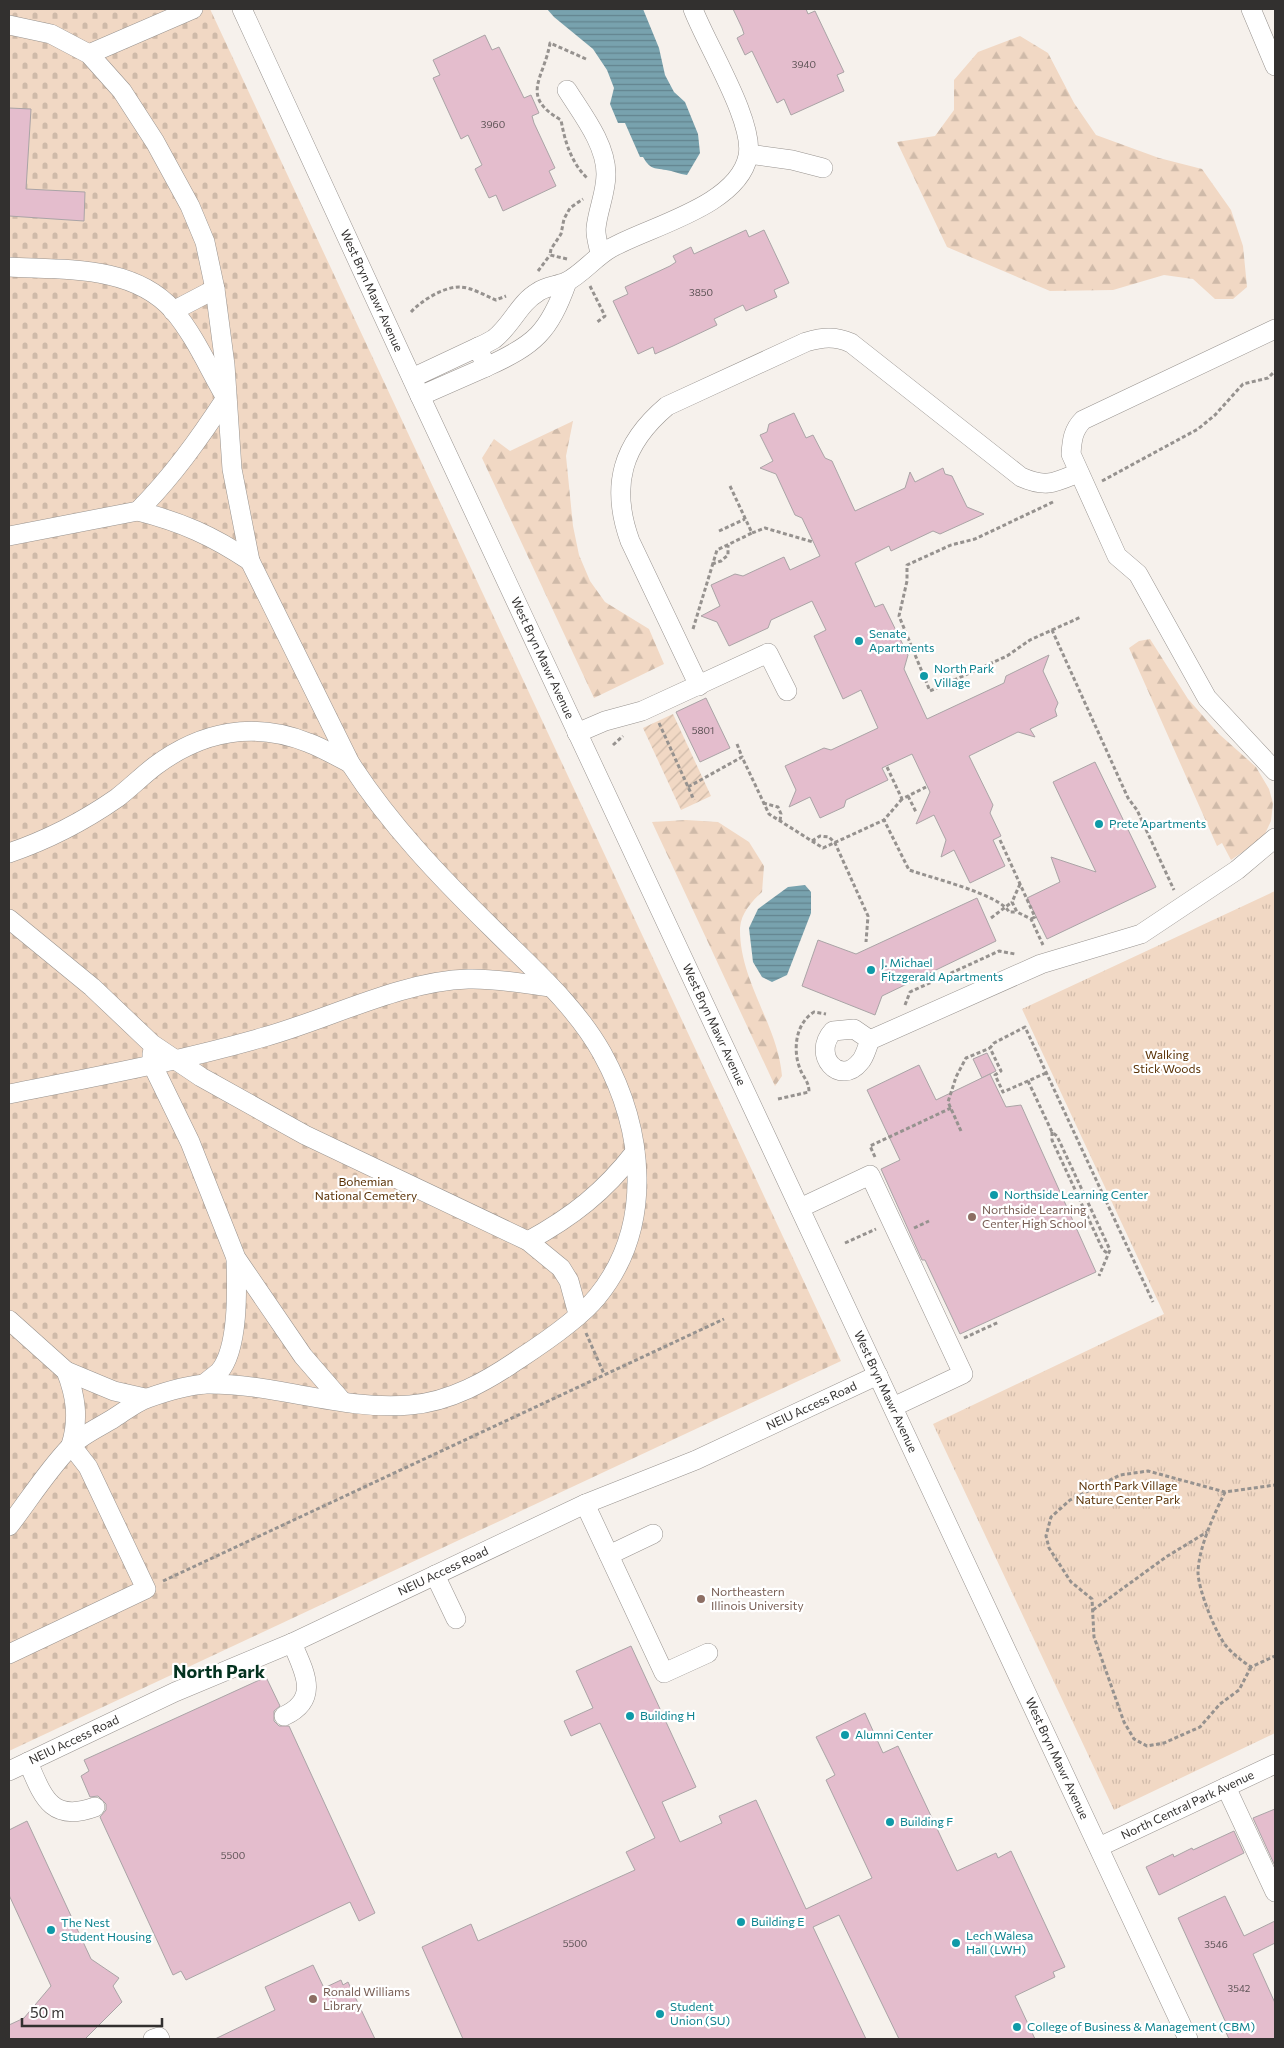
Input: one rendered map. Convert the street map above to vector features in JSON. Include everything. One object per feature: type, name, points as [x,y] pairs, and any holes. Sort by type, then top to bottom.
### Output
[{"type":"street","points":[[89,54],[193,9]]},
{"type":"street","name":"West Bryn Mawr Avenue","points":[[242,9],[577,733],[1188,2039]]},
{"type":"street","points":[[412,378],[494,338],[523,304],[539,291],[567,282],[600,254],[701,207],[726,190],[739,177],[749,154],[746,132],[739,109],[693,9]]},
{"type":"street","points":[[1251,9],[1275,66]]},
{"type":"street","points":[[9,25],[52,34],[89,54],[122,91],[155,142],[190,206],[205,242],[216,289],[225,365],[232,469],[250,561],[350,763],[399,830],[461,897],[582,1020],[619,1088],[631,1125],[636,1152],[638,1194],[628,1240],[612,1273],[596,1298],[533,1350],[491,1378],[454,1395],[416,1405],[381,1408],[266,1389],[204,1384],[145,1398],[71,1446],[9,1526]]},
{"type":"street","points":[[567,90],[592,131],[604,159],[606,173],[604,193],[596,230],[600,254]]},
{"type":"street","points":[[749,154],[792,160],[823,168]]},
{"type":"street","points":[[9,267],[74,270],[111,275],[136,283],[154,292],[173,311],[191,337],[226,398]]},
{"type":"street","points":[[420,396],[522,350],[536,339],[551,321],[567,282]]},
{"type":"street","points":[[173,311],[216,289]]},
{"type":"street","points":[[1275,329],[1082,420],[1076,427],[1072,438],[1071,454],[1117,556],[1138,574],[1207,698],[1275,770]]},
{"type":"street","points":[[699,686],[630,542],[622,520],[619,489],[623,464],[651,420],[667,406],[806,342],[822,337],[838,338],[851,343],[1021,477],[1036,483],[1050,485],[1078,473]]},
{"type":"street","points":[[478,347],[486,367]]},
{"type":"street","points":[[138,511],[166,483],[196,445],[226,398]]},
{"type":"street","points":[[9,537],[138,511],[176,521],[199,531],[228,546],[250,561]]},
{"type":"street","points":[[577,733],[605,721],[651,707],[768,653],[787,691]]},
{"type":"street","points":[[9,853],[65,830],[118,798],[162,761],[184,748],[213,736],[239,732],[273,733],[309,743],[350,763]]},
{"type":"street","points":[[870,1040],[1041,964],[1141,934],[1237,870],[1275,838]]},
{"type":"street","points":[[9,919],[92,987],[152,1044],[172,1059],[305,1135],[528,1241],[560,1268],[569,1281],[578,1314]]},
{"type":"street","points":[[9,1094],[152,1064],[264,1037],[416,987],[442,981],[469,979],[551,987]]},
{"type":"street","points":[[152,1044],[152,1064],[190,1142],[236,1258],[303,1356],[342,1401]]},
{"type":"street","points":[[528,1241],[558,1224],[586,1204],[613,1180],[636,1152]]},
{"type":"street","points":[[800,1208],[870,1175],[963,1374],[893,1407]]},
{"type":"street","points":[[204,1384],[220,1371],[227,1356],[233,1330],[237,1296],[236,1258]]},
{"type":"street","points":[[11,1325],[66,1371],[114,1391],[145,1398]]},
{"type":"street","points":[[66,1371],[76,1402],[76,1430],[71,1446]]},
{"type":"street","name":"NEIU Access Road","points":[[9,1771],[175,1692],[292,1643],[585,1504],[696,1460],[878,1375]]},
{"type":"street","points":[[9,1654],[146,1589],[88,1467],[71,1446]]},
{"type":"street","points":[[585,1504],[664,1673],[708,1653]]},
{"type":"street","points":[[609,1555],[653,1534]]},
{"type":"street","points":[[434,1575],[456,1620]]},
{"type":"street","points":[[284,1716],[302,1704],[307,1695],[306,1681],[292,1643]]},
{"type":"street","points":[[28,1762],[40,1789],[54,1808],[65,1812],[78,1813],[95,1807]]},
{"type":"street","name":"North Central Park Avenue","points":[[1099,1847],[1275,1764]]},
{"type":"street","points":[[1226,1787],[1275,1892]]},
{"type":"street","points":[[154,2039],[159,2036],[160,2039]]},
{"type":"path","points":[[586,59],[550,44],[547,60],[536,89],[539,102],[550,114],[561,120],[564,138],[576,168],[590,184]]},
{"type":"path","points":[[537,273],[550,255],[551,249],[561,234],[564,219],[570,208],[587,196]]},
{"type":"path","points":[[550,255],[573,261],[594,279],[590,286],[605,316],[596,323]]},
{"type":"path","points":[[411,312],[436,294],[458,287],[472,290],[496,300],[507,295]]},
{"type":"path","points":[[1098,483],[1198,429],[1215,415],[1243,384],[1268,378],[1275,371]]},
{"type":"path","points":[[730,486],[752,533]]},
{"type":"path","points":[[1060,499],[975,539],[951,545],[907,565],[907,581],[899,616],[930,691],[1007,656],[1030,640],[1081,617]]},
{"type":"path","points":[[719,531],[745,519]]},
{"type":"path","points":[[685,657],[716,550],[765,528],[813,542]]},
{"type":"path","points":[[712,564],[722,561],[728,556],[728,544]]},
{"type":"path","points":[[1052,630],[1128,798],[1137,810],[1177,897]]},
{"type":"path","points":[[651,707],[694,800]]},
{"type":"path","points":[[737,744],[769,814],[823,848],[884,820],[902,799],[926,787]]},
{"type":"path","points":[[688,787],[742,757]]},
{"type":"path","points":[[887,768],[902,799]]},
{"type":"path","points":[[908,796],[916,812]]},
{"type":"path","points":[[764,803],[778,807],[781,814],[780,821]]},
{"type":"path","points":[[884,820],[908,870],[980,893],[1006,907],[1009,912],[1017,912],[1031,919],[1045,948],[1038,950]]},
{"type":"path","points":[[811,841],[820,836],[829,837],[835,843],[868,916],[866,942]]},
{"type":"path","points":[[1000,840],[1035,917],[1031,919]]},
{"type":"path","points":[[991,918],[1012,902],[1020,884]]},
{"type":"path","points":[[1012,902],[1017,912]]},
{"type":"path","points":[[904,1007],[910,992],[999,951],[1024,956]]},
{"type":"path","points":[[778,1099],[808,1092],[809,1083],[799,1068],[796,1050],[800,1028],[806,1016],[814,1012],[832,1016]]},
{"type":"path","points":[[962,1131],[948,1102],[956,1077],[966,1058],[990,1048],[994,1043],[1025,1027],[1153,1302]]},
{"type":"path","points":[[990,1048],[1000,1071],[994,1075],[1003,1092],[1046,1073]]},
{"type":"path","points":[[1028,1081],[1052,1132],[1052,1140],[1103,1250],[1109,1254]]},
{"type":"path","points":[[878,1163],[870,1146],[951,1108]]},
{"type":"path","points":[[1052,1132],[1057,1136],[1110,1250],[1099,1276]]},
{"type":"path","points":[[909,1231],[929,1221]]},
{"type":"path","points":[[578,1314],[604,1374]]},
{"type":"path","points":[[146,1589],[724,1319]]},
{"type":"path","points":[[960,1340],[999,1322]]},
{"type":"path","points":[[1275,1485],[1225,1492],[1148,1471],[1120,1475],[1070,1500],[1051,1518],[1046,1536],[1049,1548],[1071,1582],[1092,1599],[1094,1637],[1124,1722],[1134,1739],[1147,1746],[1164,1743],[1200,1727],[1220,1704],[1239,1690],[1251,1667],[1275,1656]]},
{"type":"path","points":[[1225,1492],[1207,1532],[1198,1572],[1202,1591],[1226,1646],[1251,1667]]},
{"type":"path","points":[[1094,1610],[1166,1557],[1207,1532]]},
{"type":"green space","name":"Bohemian National Cemetery","points":[[9,9],[210,9],[841,1361],[9,1751]]},
{"type":"green space","points":[[1020,36],[1048,53],[1074,103],[1096,135],[1159,158],[1202,169],[1231,210],[1243,246],[1247,287],[1233,299],[1215,299],[1193,279],[1164,275],[1113,290],[1050,291],[947,247],[897,142],[935,136],[954,110],[954,80],[978,52]]},
{"type":"green space","points":[[573,421],[566,456],[573,526],[579,555],[590,581],[605,602],[649,629],[664,664],[594,698],[482,458],[494,439],[510,451]]},
{"type":"green space","points":[[1150,639],[1188,699],[1219,734],[1256,767],[1269,789],[1273,803],[1271,821],[1263,838],[1231,860],[1222,843],[1217,846],[1129,648],[1139,641]]},
{"type":"green space","points":[[673,714],[711,796],[681,810],[643,728]]},
{"type":"green space","points":[[686,820],[718,822],[749,842],[764,866],[762,892],[745,912],[740,928],[741,947],[746,966],[779,1057],[782,1076],[775,1086],[652,822]]},
{"type":"green space","name":"North Park Village Nature Center Park","points":[[1275,891],[1275,1733],[1114,1810],[933,1424],[1164,1314],[1022,1009]]},
{"type":"water","points":[[547,9],[643,9],[659,48],[665,75],[674,92],[685,102],[698,134],[700,153],[687,175],[652,167],[643,157],[640,157],[625,123],[618,123],[610,104],[614,88],[607,70],[593,49]]},
{"type":"water","points":[[805,885],[811,892],[811,913],[787,975],[772,982],[762,977],[753,962],[749,928],[758,909],[788,887]]},
{"type":"building","points":[[733,9],[806,9],[808,14],[815,11],[844,72],[837,75],[844,91],[791,115],[784,99],[777,103],[752,51],[745,55],[737,38],[744,34]]},
{"type":"building","points":[[485,35],[492,50],[499,47],[524,98],[531,95],[539,113],[532,116],[534,123],[555,168],[549,171],[556,186],[503,211],[496,195],[489,198],[475,169],[482,165],[468,135],[461,139],[433,78],[440,75],[433,60]]},
{"type":"building","points":[[9,108],[31,109],[26,189],[85,192],[84,221],[9,216]]},
{"type":"building","points":[[746,230],[749,237],[764,230],[789,283],[774,290],[777,297],[746,311],[743,305],[714,319],[717,325],[655,354],[653,347],[638,354],[613,301],[628,294],[625,287],[670,266],[676,262],[673,256],[691,247],[694,254]]},
{"type":"building","name":"Senate Apartments","points":[[794,413],[806,438],[813,435],[825,458],[832,461],[855,511],[905,488],[910,472],[915,482],[943,468],[945,474],[952,476],[967,507],[984,514],[940,534],[933,531],[891,551],[889,546],[855,563],[875,607],[883,604],[908,655],[904,669],[927,719],[1004,683],[1006,676],[1049,655],[1043,671],[1058,703],[1055,710],[1057,716],[1030,729],[1035,737],[1018,732],[969,756],[993,805],[990,813],[1001,836],[993,840],[1005,866],[970,883],[954,850],[941,857],[946,840],[934,815],[916,824],[930,792],[912,754],[882,768],[888,780],[846,800],[844,807],[820,818],[810,797],[789,807],[796,790],[785,766],[824,748],[831,750],[878,728],[861,690],[843,699],[814,636],[826,630],[812,601],[771,620],[768,628],[729,646],[717,622],[701,616],[720,606],[711,585],[735,574],[743,576],[784,557],[790,570],[820,556],[802,518],[795,515],[776,474],[760,468],[773,461],[760,435],[767,432],[769,424]]},
{"type":"building","points":[[706,698],[730,748],[700,762],[676,712]]},
{"type":"building","name":"Prete Apartments","points":[[1095,762],[1156,887],[1047,939],[1027,898],[1060,882],[1051,857],[1096,872],[1053,782]]},
{"type":"building","name":"J. Michael Fitzgerald Apartments","points":[[977,898],[996,941],[882,996],[875,1015],[802,986],[818,940],[856,954]]},
{"type":"building","points":[[987,1053],[996,1071],[982,1078],[973,1059]]},
{"type":"building","name":"Northside Learning Center","points":[[919,1065],[936,1100],[990,1074],[1006,1107],[1021,1105],[1096,1272],[960,1334],[925,1260],[922,1260],[881,1169],[900,1160],[867,1090]]},
{"type":"building","points":[[631,1646],[696,1787],[662,1802],[680,1842],[722,1823],[719,1816],[756,1800],[806,1909],[872,1878],[826,1780],[835,1775],[816,1737],[865,1713],[883,1753],[898,1746],[957,1871],[996,1853],[998,1858],[1011,1851],[1065,1967],[1053,1972],[1055,1977],[1015,1996],[1035,2039],[899,2039],[839,1915],[813,1927],[866,2039],[463,2039],[422,1947],[471,1924],[478,1941],[635,1870],[626,1852],[655,1838],[600,1723],[571,1736],[564,1721],[593,1708],[576,1671]]},
{"type":"building","points":[[266,1677],[280,1706],[274,1711],[274,1721],[279,1726],[289,1726],[375,1913],[359,1921],[350,1902],[186,1980],[181,1971],[173,1975],[100,1817],[106,1810],[106,1804],[98,1796],[90,1797],[81,1776],[89,1771],[84,1760]]},
{"type":"building","points":[[1275,1809],[1275,1866],[1253,1818]]},
{"type":"building","name":"The Nest Student Housing","points":[[27,1821],[91,1959],[119,1978],[113,1986],[122,2002],[85,2039],[9,2039],[9,2025],[24,2018],[51,1986],[9,1895],[9,1830]]},
{"type":"building","points":[[1234,1831],[1244,1853],[1159,1895],[1146,1867],[1173,1854],[1174,1857],[1192,1848],[1193,1850]]},
{"type":"building","points":[[1225,1896],[1244,1936],[1275,1921],[1275,1943],[1253,1954],[1275,2003],[1275,2039],[1229,2039],[1224,2028],[1226,2023],[1178,1918]]},
{"type":"building","name":"Ronald Williams Library","points":[[313,1965],[324,1988],[341,1980],[343,1985],[348,1982],[375,2039],[215,2039],[275,2010],[265,1987]]},
{"type":"place","name":"Senate Apartments","points":[[859,641]]},
{"type":"place","name":"North Park Village","points":[[924,676]]},
{"type":"place","name":"Prete Apartments","points":[[1099,824]]},
{"type":"place","name":"J. Michael Fitzgerald Apartments","points":[[871,970]]},
{"type":"place","name":"Northside Learning Center","points":[[994,1195]]},
{"type":"place","name":"Northside Learning Center High School","points":[[972,1217]]},
{"type":"place","name":"Northeastern Illinois University","points":[[701,1599]]},
{"type":"place","name":"Building H","points":[[630,1716]]},
{"type":"place","name":"Alumni Center","points":[[845,1735]]},
{"type":"place","name":"Building F","points":[[890,1822]]},
{"type":"place","name":"Building E","points":[[741,1922]]},
{"type":"place","name":"The Nest Student Housing","points":[[51,1930]]},
{"type":"place","name":"Lech Walesa Hall (LWH)","points":[[956,1943]]},
{"type":"place","name":"Ronald Williams Library","points":[[313,1999]]},
{"type":"place","name":"Student Union (SU)","points":[[660,2014]]},
{"type":"place","name":"College of Business & Management (CBM)","points":[[1017,2027]]},
{"type":"district","name":"North Park","points":[[219,1672]]},
{"type":"park label","name":"Walking Stick Woods","points":[[1167,1062]]}]
